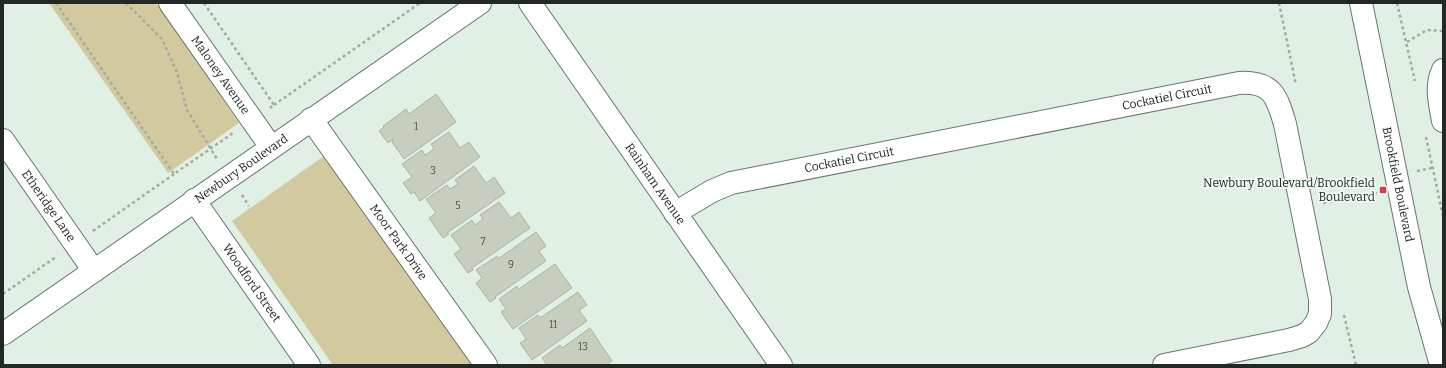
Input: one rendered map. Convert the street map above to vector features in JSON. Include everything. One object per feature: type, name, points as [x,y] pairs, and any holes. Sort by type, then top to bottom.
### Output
[{"type":"street","name":"Maloney Avenue","points":[[170,3],[271,147]]},
{"type":"street","name":"Newbury Boulevard","points":[[3,334],[194,200],[480,3]]},
{"type":"street","name":"Rainham Avenue","points":[[530,3],[781,365]]},
{"type":"street","name":"Brookfield Boulevard","points":[[1361,3],[1418,280],[1441,365]]},
{"type":"street","points":[[1443,70],[1438,83],[1439,101],[1443,121]]},
{"type":"street","name":"Cockatiel Circuit","points":[[675,213],[712,191],[731,183],[1239,83],[1253,82],[1272,92],[1278,100],[1285,124],[1318,292],[1320,314],[1316,323],[1309,332],[1290,340],[1164,365]]},
{"type":"street","name":"Moor Park Drive","points":[[311,119],[486,365]]},
{"type":"street","name":"Etheridge Lane","points":[[3,140],[94,271]]},
{"type":"street","name":"Woodford Street","points":[[194,200],[308,365]]},
{"type":"path","points":[[56,3],[174,174]]},
{"type":"path","points":[[126,3],[162,39],[177,72],[187,110],[210,148],[249,206]]},
{"type":"path","points":[[204,3],[274,105]]},
{"type":"path","points":[[3,294],[210,148],[420,3]]},
{"type":"path","points":[[1407,42],[1427,30],[1443,31]]},
{"type":"path","points":[[1412,172],[1432,168]]},
{"type":"path","points":[[1321,203],[1383,192]]},
{"type":"shaded area","points":[[49,3],[156,3],[239,123],[168,173]]},
{"type":"shaded area","points":[[324,156],[473,365],[333,365],[232,221]]},
{"type":"building","points":[[436,94],[456,122],[404,159],[392,142],[393,139],[388,143],[379,131],[384,127],[383,126],[406,109],[409,114]]},
{"type":"building","points":[[449,132],[460,148],[469,142],[480,157],[420,201],[414,192],[411,194],[403,183],[412,177],[402,164],[422,150],[425,155],[434,149],[431,144]]},
{"type":"building","points":[[474,166],[486,183],[494,177],[505,193],[447,233],[449,234],[443,238],[429,218],[436,213],[426,199],[447,185],[450,189],[458,184],[455,180]]},
{"type":"building","points":[[499,202],[511,218],[519,212],[530,228],[472,268],[473,270],[468,273],[454,254],[461,249],[451,235],[472,220],[475,225],[483,219],[480,215]]},
{"type":"building","points":[[536,232],[546,246],[539,251],[546,261],[490,302],[476,283],[482,278],[476,270],[497,256],[498,259]]},
{"type":"building","points":[[555,264],[572,288],[513,329],[501,312],[506,309],[499,299],[517,286],[519,289]]},
{"type":"building","points":[[578,292],[587,305],[579,310],[587,321],[532,360],[520,343],[526,339],[519,328],[538,315],[540,318]]},
{"type":"building","points":[[590,328],[612,361],[606,365],[547,365],[542,358],[560,345],[562,348]]},
{"type":"place","name":"Newbury Boulevard/Brookfield Boulevard","points":[[1383,190]]}]
